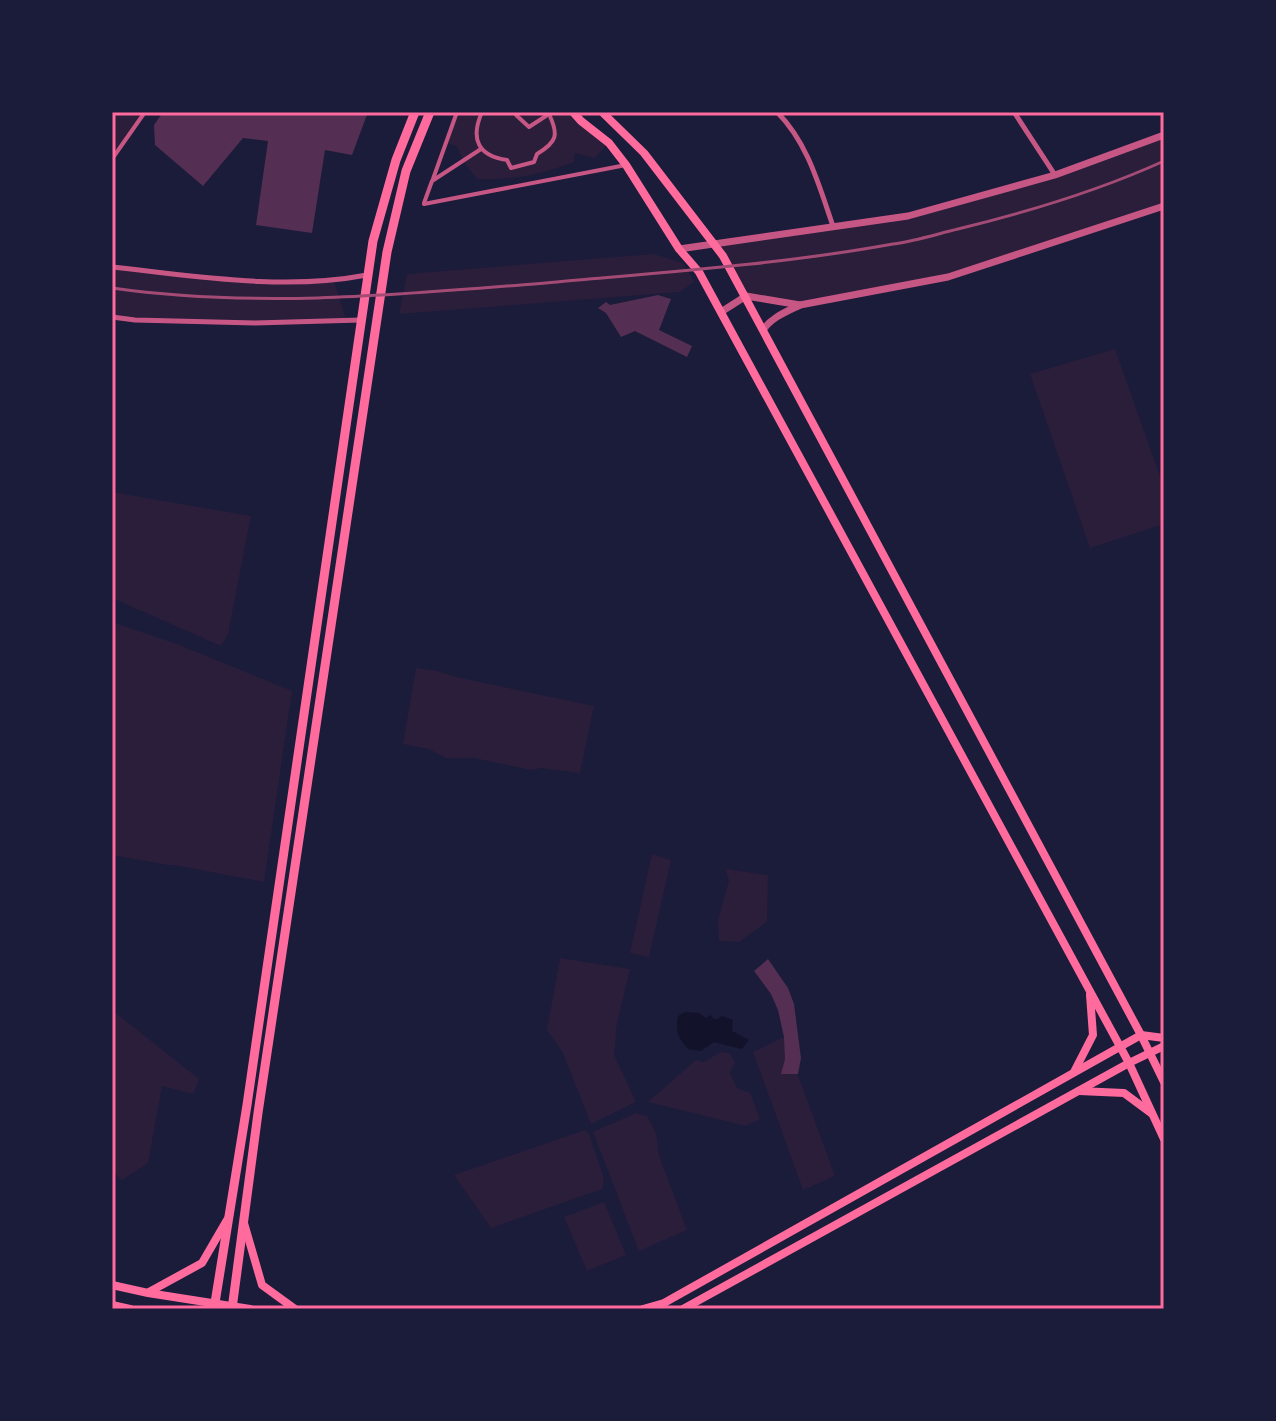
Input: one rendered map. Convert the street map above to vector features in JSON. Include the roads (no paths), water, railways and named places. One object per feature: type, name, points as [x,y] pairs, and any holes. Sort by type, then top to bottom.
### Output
[{"type":"main road","points":[[214,1306],[249,1089],[367,275],[373,241],[396,160],[415,112]]},
{"type":"main road","points":[[232,1308],[258,1113],[387,252],[406,171],[430,112]]},
{"type":"main road","points":[[573,112],[609,143],[679,249],[699,272],[1090,990],[1129,1063],[1164,1139]]},
{"type":"main road","points":[[602,112],[644,153],[723,256],[1164,1082]]},
{"type":"main road","points":[[1074,1072],[1093,1035],[1090,990]]},
{"type":"main road","points":[[643,1309],[664,1303],[1141,1035],[1164,1038]]},
{"type":"main road","points":[[683,1309],[1164,1046]]},
{"type":"main road","points":[[1078,1091],[1124,1093],[1152,1114]]},
{"type":"main road","points":[[148,1293],[202,1263],[228,1219]]},
{"type":"main road","points":[[244,1223],[262,1285],[295,1309]]},
{"type":"main road","points":[[112,1285],[214,1306],[250,1309]]},
{"type":"main road","points":[[112,1305],[130,1309]]},
{"type":"street","points":[[112,159],[145,112]]},
{"type":"street","points":[[457,112],[424,204],[626,165]]},
{"type":"street","points":[[482,112],[477,135],[481,149],[493,158],[507,160],[511,168],[534,162],[537,154],[549,147],[556,129],[550,113],[529,127],[516,115],[519,112]]},
{"type":"street","points":[[777,112],[810,159],[833,226]]},
{"type":"street","points":[[1014,112],[1055,175]]},
{"type":"street","points":[[679,249],[908,216],[1055,175],[1164,135]]},
{"type":"street","points":[[432,181],[481,149]]},
{"type":"street","points":[[763,330],[778,315],[800,305],[948,277],[1164,206]]},
{"type":"street","points":[[112,267],[267,283],[341,281],[367,275]]},
{"type":"street","points":[[721,312],[746,296],[800,305]]},
{"type":"street","points":[[112,317],[255,323],[361,320]]},
{"type":"railway","points":[[112,288],[223,298],[390,295],[768,262],[901,243],[984,222],[1088,191],[1164,161]]}]
